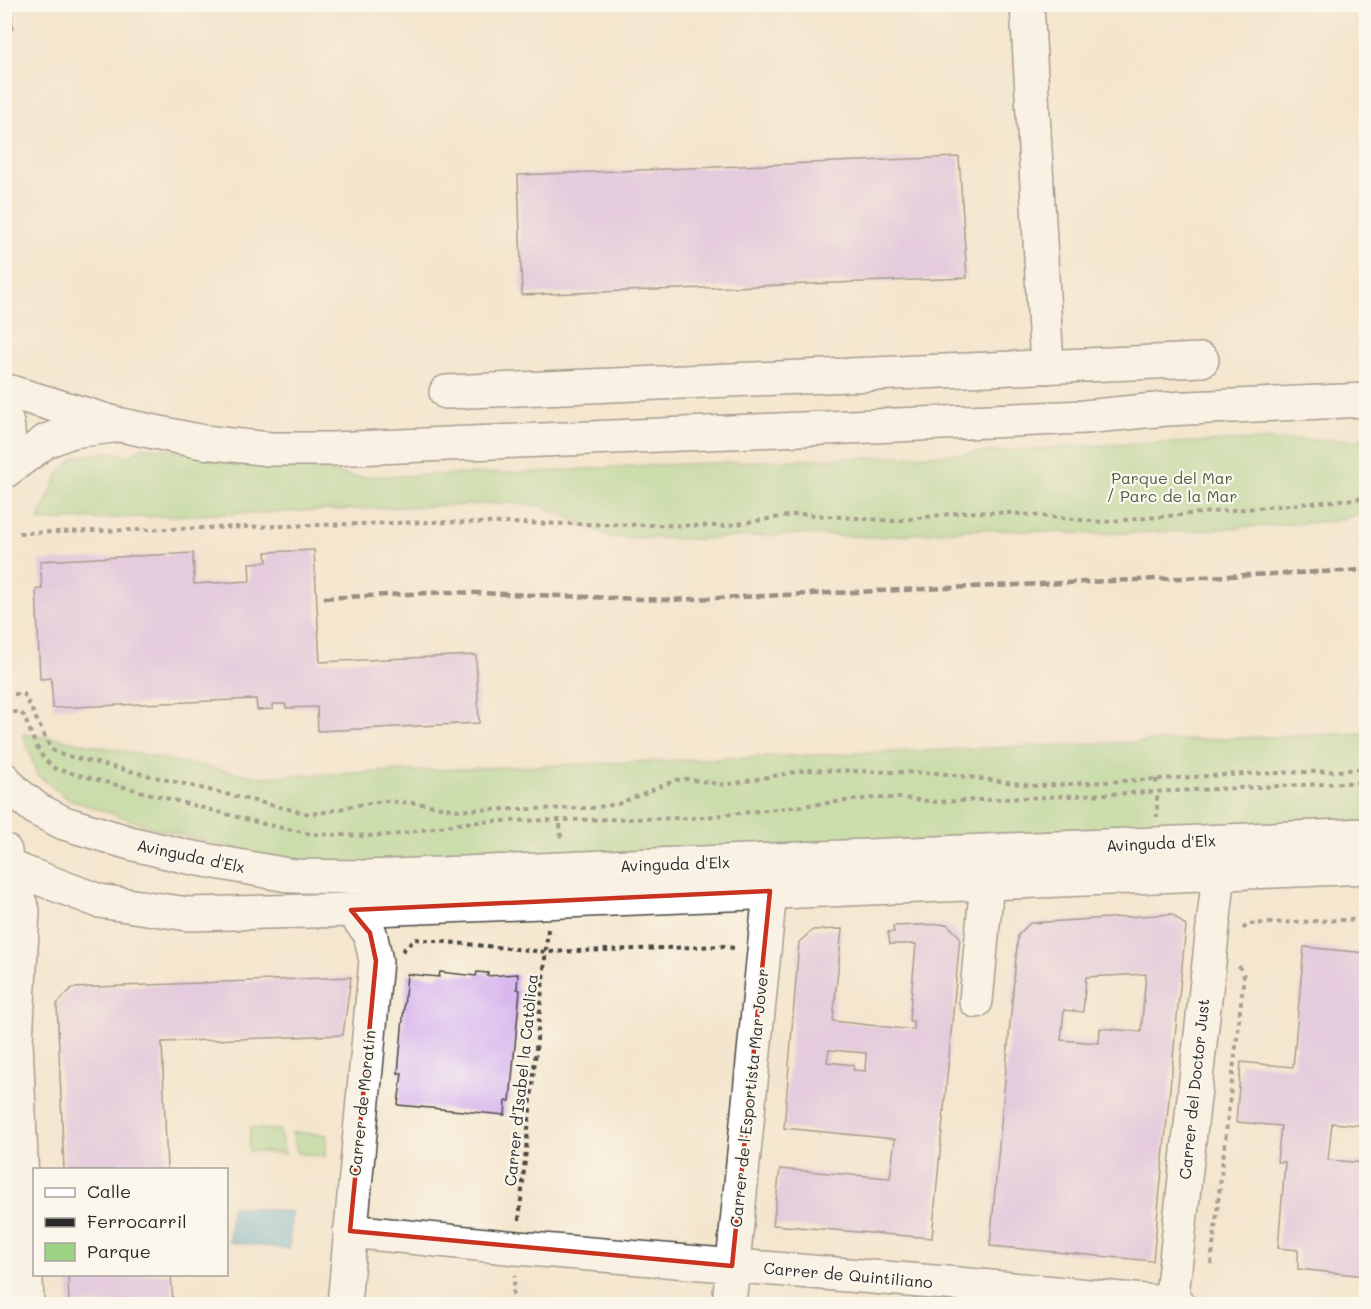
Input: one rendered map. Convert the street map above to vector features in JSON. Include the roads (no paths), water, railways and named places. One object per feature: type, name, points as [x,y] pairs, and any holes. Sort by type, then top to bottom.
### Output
[{"type":"street","points":[[1027,4],[1047,367]]},
{"type":"street","points":[[446,392],[1202,360]]},
{"type":"street","points":[[4,390],[121,425],[203,442],[270,449],[331,449],[1084,417],[1166,409],[1366,400]]},
{"type":"street","points":[[4,416],[8,422],[8,447],[4,459]]},
{"type":"street","points":[[4,472],[46,441],[72,431],[121,425]]},
{"type":"street","name":"Avinguda d'Elx","points":[[4,779],[15,792],[38,810],[64,822],[141,846],[293,876],[368,877],[1366,834]]},
{"type":"street","points":[[5,859],[23,911],[16,1041],[27,1305]]},
{"type":"street","name":"Avinguda d'Elx","points":[[5,859],[99,901],[188,914],[351,910],[1366,867]]},
{"type":"street","name":"Carrer del Doctor Just","points":[[1171,1304],[1219,873]]},
{"type":"street","points":[[976,1001],[987,882]]},
{"type":"street","name":"Carrer de l'Esportista Mar Jover","points":[[729,1305],[770,891]]},
{"type":"street","points":[[23,911],[99,901]]},
{"type":"street","name":"Carrer de Moratín","points":[[344,1305],[376,961],[370,933],[351,910]]},
{"type":"street","name":"Carrer de Quintiliano","points":[[350,1231],[515,1229],[732,1266],[1178,1305]]},
{"type":"water","points":[[231,1206],[292,1212],[289,1249],[229,1242]]},
{"type":"railway","points":[[324,598],[450,592],[669,600],[1366,570]]},
{"type":"park label","name":"Parque del Mar / Parc de la Mar","points":[[1172,487]]}]
